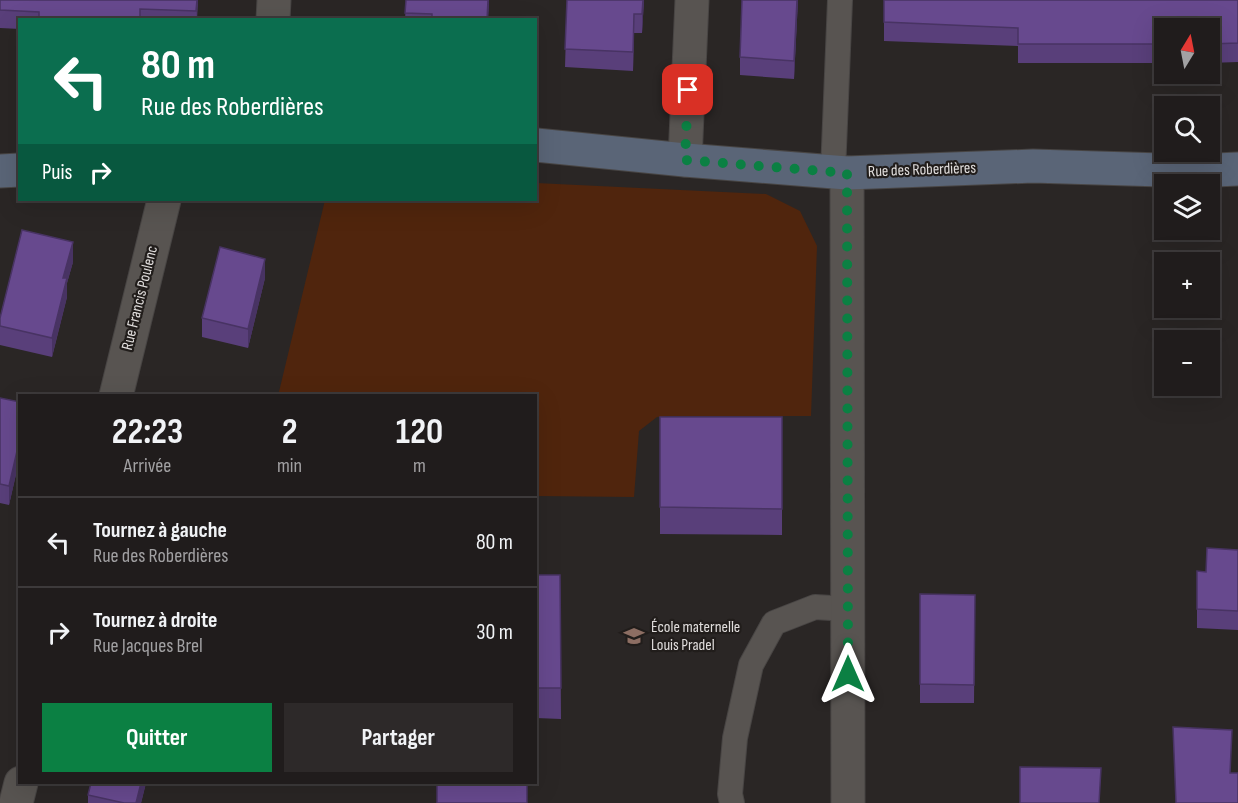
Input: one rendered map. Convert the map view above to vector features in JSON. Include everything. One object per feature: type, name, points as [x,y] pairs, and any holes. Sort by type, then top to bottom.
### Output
[{"type":"street","points":[[273,18],[274,0]]},
{"type":"street","points":[[685,160],[692,0]]},
{"type":"street","name":"Rue des Roberdières","points":[[537,145],[840,173],[1033,166],[1194,171],[1238,169]]},
{"type":"street","points":[[0,171],[18,170]]},
{"type":"street","points":[[840,173],[848,609],[848,803]]},
{"type":"street","name":"Rue Francis Poulenc","points":[[116,394],[164,201]]},
{"type":"street","points":[[16,803],[21,784]]},
{"type":"lane","points":[[840,0],[840,173]]},
{"type":"lane","points":[[732,803],[730,794],[735,738],[751,665],[774,623],[814,607],[848,609]]},
{"type":"shaded area","points":[[537,183],[766,194],[800,211],[817,246],[811,416],[657,417],[639,431],[634,497],[537,496],[537,394],[278,394],[325,201],[537,201]]},
{"type":"building","points":[[0,0],[197,0],[196,11],[140,9],[140,18],[39,18],[39,12],[0,10]]},
{"type":"building","points":[[406,0],[488,0],[487,18],[432,18],[432,14],[405,13]]},
{"type":"building","points":[[567,0],[643,0],[642,14],[634,14],[633,52],[565,49]]},
{"type":"building","points":[[742,0],[797,0],[794,61],[740,57]]},
{"type":"building","points":[[884,0],[1238,0],[1238,43],[1220,44],[1220,18],[1154,18],[1154,44],[1018,44],[1018,28],[884,22]]},
{"type":"building","points":[[22,230],[73,242],[63,278],[67,278],[52,338],[0,326]]},
{"type":"building","points":[[220,247],[265,259],[248,329],[202,318]]},
{"type":"building","points":[[0,398],[18,402],[18,451],[9,486],[0,484]]},
{"type":"building","points":[[660,417],[782,417],[782,509],[660,507]]},
{"type":"building","points":[[1207,548],[1238,550],[1238,611],[1197,609],[1197,571],[1206,572]]},
{"type":"building","points":[[537,575],[560,575],[561,688],[537,688]]},
{"type":"building","points":[[920,594],[975,595],[974,685],[920,684]]},
{"type":"building","points":[[1173,727],[1232,730],[1230,773],[1238,773],[1238,803],[1176,803]]},
{"type":"building","points":[[1020,767],[1101,768],[1099,803],[1020,803]]},
{"type":"building","points":[[91,784],[141,784],[136,803],[124,803],[88,795]]},
{"type":"building","points":[[437,784],[527,784],[527,803],[437,803]]},
{"type":"place","name":"École maternelle Louis Pradel","points":[[634,636]]},
{"type":"route","points":[[688,90],[685,160],[847,173],[848,674]]}]
